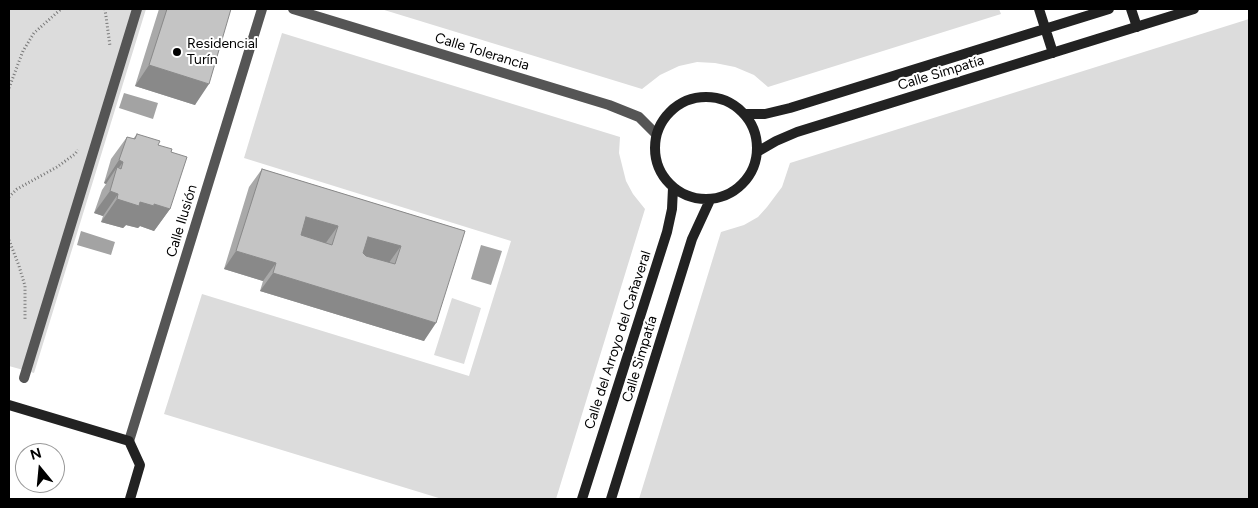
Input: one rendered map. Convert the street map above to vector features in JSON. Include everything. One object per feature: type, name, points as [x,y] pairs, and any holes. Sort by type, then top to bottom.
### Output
[{"type":"main road","points":[[1039,9],[1052,54]]},
{"type":"main road","name":"Calle Simpatía","points":[[745,114],[766,114],[790,108],[1109,9]]},
{"type":"main road","points":[[1132,9],[1137,27]]},
{"type":"main road","name":"Calle Simpatía","points":[[757,152],[797,132],[1194,9]]},
{"type":"main road","points":[[700,97],[713,97],[736,106],[745,114],[754,132],[757,152],[752,170],[742,185],[732,192],[710,200],[684,195],[664,180],[658,169],[654,152],[656,134],[668,113],[677,105],[700,97]]},
{"type":"main road","name":"Calle del Arroyo del Cañaveral","points":[[582,499],[667,232],[672,209],[673,188]]},
{"type":"main road","name":"Calle Simpatía","points":[[611,499],[692,239],[710,200]]},
{"type":"main road","points":[[9,406],[129,441],[140,465],[130,499]]},
{"type":"street","points":[[24,378],[136,9]]},
{"type":"street","name":"Calle Ilusión","points":[[129,441],[262,9]]},
{"type":"street","name":"Calle Tolerancia","points":[[293,9],[609,106],[639,117],[656,134]]},
{"type":"path","points":[[9,88],[23,51],[34,32],[61,9]]},
{"type":"path","points":[[105,9],[110,50]]},
{"type":"path","points":[[9,197],[17,189],[57,167],[75,154],[82,144]]},
{"type":"path","points":[[9,240],[25,286],[25,323]]},
{"type":"shaded area","points":[[9,9],[146,9],[34,373],[9,366]]},
{"type":"shaded area","points":[[381,9],[999,9],[1001,14],[768,87],[754,75],[735,67],[697,62],[679,66],[660,75],[642,89]]},
{"type":"shaded area","points":[[1249,19],[1249,499],[639,499],[721,232],[744,225],[758,217],[782,187],[790,163]]},
{"type":"shaded area","points":[[282,33],[620,137],[619,153],[626,181],[633,194],[645,209],[556,499],[442,499],[164,414],[202,294],[469,376],[511,241],[244,158]]},
{"type":"shaded area","points":[[124,93],[158,103],[153,119],[119,108]]},
{"type":"shaded area","points":[[81,231],[115,242],[111,255],[77,245]]},
{"type":"shaded area","points":[[481,245],[502,251],[491,285],[471,279]]},
{"type":"shaded area","points":[[452,298],[481,308],[464,364],[434,355]]},
{"type":"building","name":"Residencial Turín","points":[[167,9],[231,9],[209,84],[149,65]]},
{"type":"building","points":[[137,134],[160,141],[158,145],[172,149],[171,152],[187,157],[170,209],[140,202],[139,206],[117,199],[118,194],[110,191],[117,167],[121,169],[123,162],[119,160],[127,137],[135,139]]},
{"type":"building","points":[[262,169],[465,231],[436,323],[273,273],[276,263],[236,251]],"holes":[[[306,217],[338,226],[332,245],[301,235]],[[368,237],[401,246],[395,264],[366,256],[363,253]]]},
{"type":"place","name":"Residencial Turín","points":[[177,52]]}]
